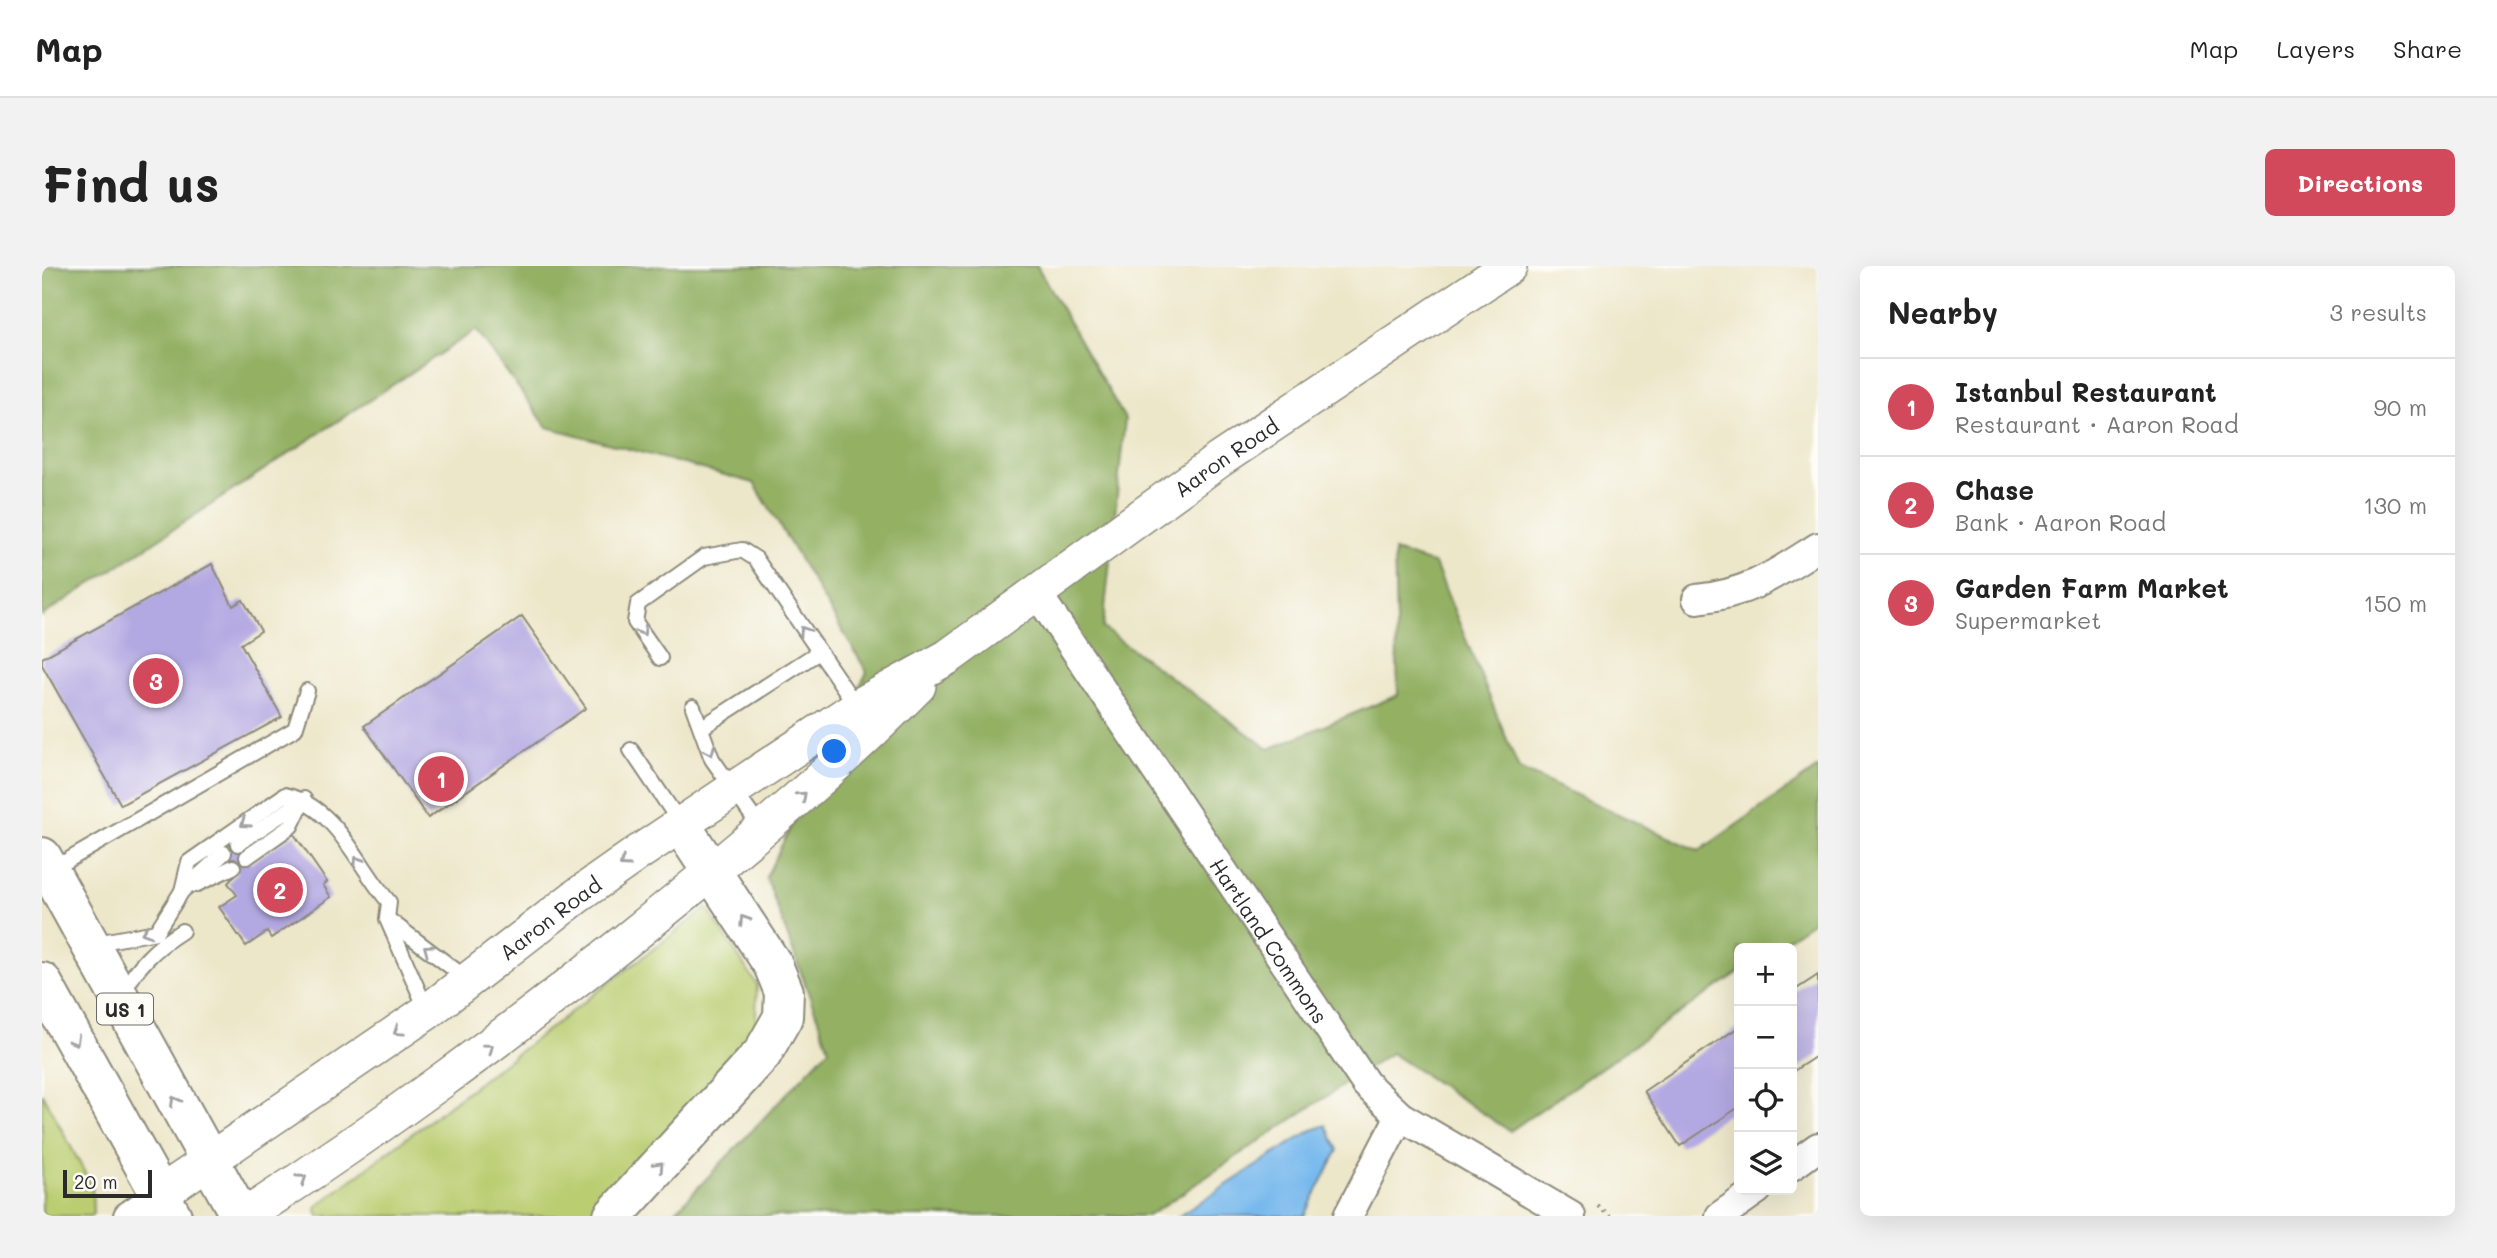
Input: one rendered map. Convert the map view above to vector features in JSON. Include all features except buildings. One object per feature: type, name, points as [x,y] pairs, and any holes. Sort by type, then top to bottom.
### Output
[{"type":"highway","points":[[613,1216],[762,1055],[783,1017],[784,992],[780,978],[681,825]]},
{"type":"highway","name":"US 1","points":[[46,864],[209,1161],[243,1216]]},
{"type":"highway","name":"US 1","points":[[42,982],[166,1205]]},
{"type":"street","name":"Aaron Road","points":[[166,1205],[209,1161],[427,1012],[577,896],[735,791],[866,719],[1219,460],[1509,266]]},
{"type":"street","points":[[1697,598],[1733,594],[1777,573],[1818,547]]},
{"type":"street","name":"Hartland Commons","points":[[1037,593],[1367,1084],[1400,1116],[1582,1209]]},
{"type":"street","name":"Aaron Road","points":[[243,1216],[443,1083],[713,872],[762,831],[866,719]]},
{"type":"street","points":[[1348,1216],[1400,1116]]},
{"type":"street","points":[[1797,1162],[1818,1147]]},
{"type":"street","points":[[1720,1216],[1751,1195]]},
{"type":"street","points":[[128,1216],[166,1205]]},
{"type":"lane","points":[[660,658],[635,622],[638,604],[704,557],[742,550],[757,559],[866,719]]},
{"type":"lane","points":[[701,728],[819,652]]},
{"type":"lane","points":[[46,864],[295,729],[307,691]]},
{"type":"lane","points":[[692,707],[712,759],[762,831]]},
{"type":"lane","points":[[631,750],[681,825]]},
{"type":"lane","points":[[182,891],[189,862],[285,795],[304,799],[336,828],[372,883],[389,902],[387,919],[427,1012]]},
{"type":"lane","points":[[238,844],[304,799]]},
{"type":"lane","points":[[247,857],[291,826],[304,799]]},
{"type":"lane","points":[[90,944],[156,932],[182,891],[223,853]]},
{"type":"lane","points":[[182,891],[233,867]]},
{"type":"lane","points":[[387,919],[468,979]]},
{"type":"lane","points":[[119,998],[134,972],[155,948],[182,931]]},
{"type":"path","points":[[1582,1209],[1611,1216]]},
{"type":"green space","points":[[42,266],[1037,266],[1125,419],[1103,628],[1269,749],[1398,695],[1394,551],[1435,564],[1519,769],[1699,851],[1818,768],[1818,918],[1781,943],[1734,943],[1734,975],[1510,1131],[1391,1053],[1148,1216],[671,1216],[829,1049],[766,877],[867,672],[754,483],[547,427],[476,330],[42,616]]},
{"type":"green space","points":[[707,908],[757,985],[755,1039],[592,1216],[319,1216],[316,1207]]},
{"type":"green space","points":[[42,1093],[92,1186],[93,1214],[90,1216],[42,1216]]},
{"type":"water","points":[[1326,1125],[1338,1150],[1304,1216],[1179,1216],[1310,1131]]},
{"type":"place","name":"Garden Farm Market","points":[[156,681]]},
{"type":"place","name":"Istanbul Restaurant","points":[[441,779]]},
{"type":"place","name":"Chase","points":[[280,890]]}]
